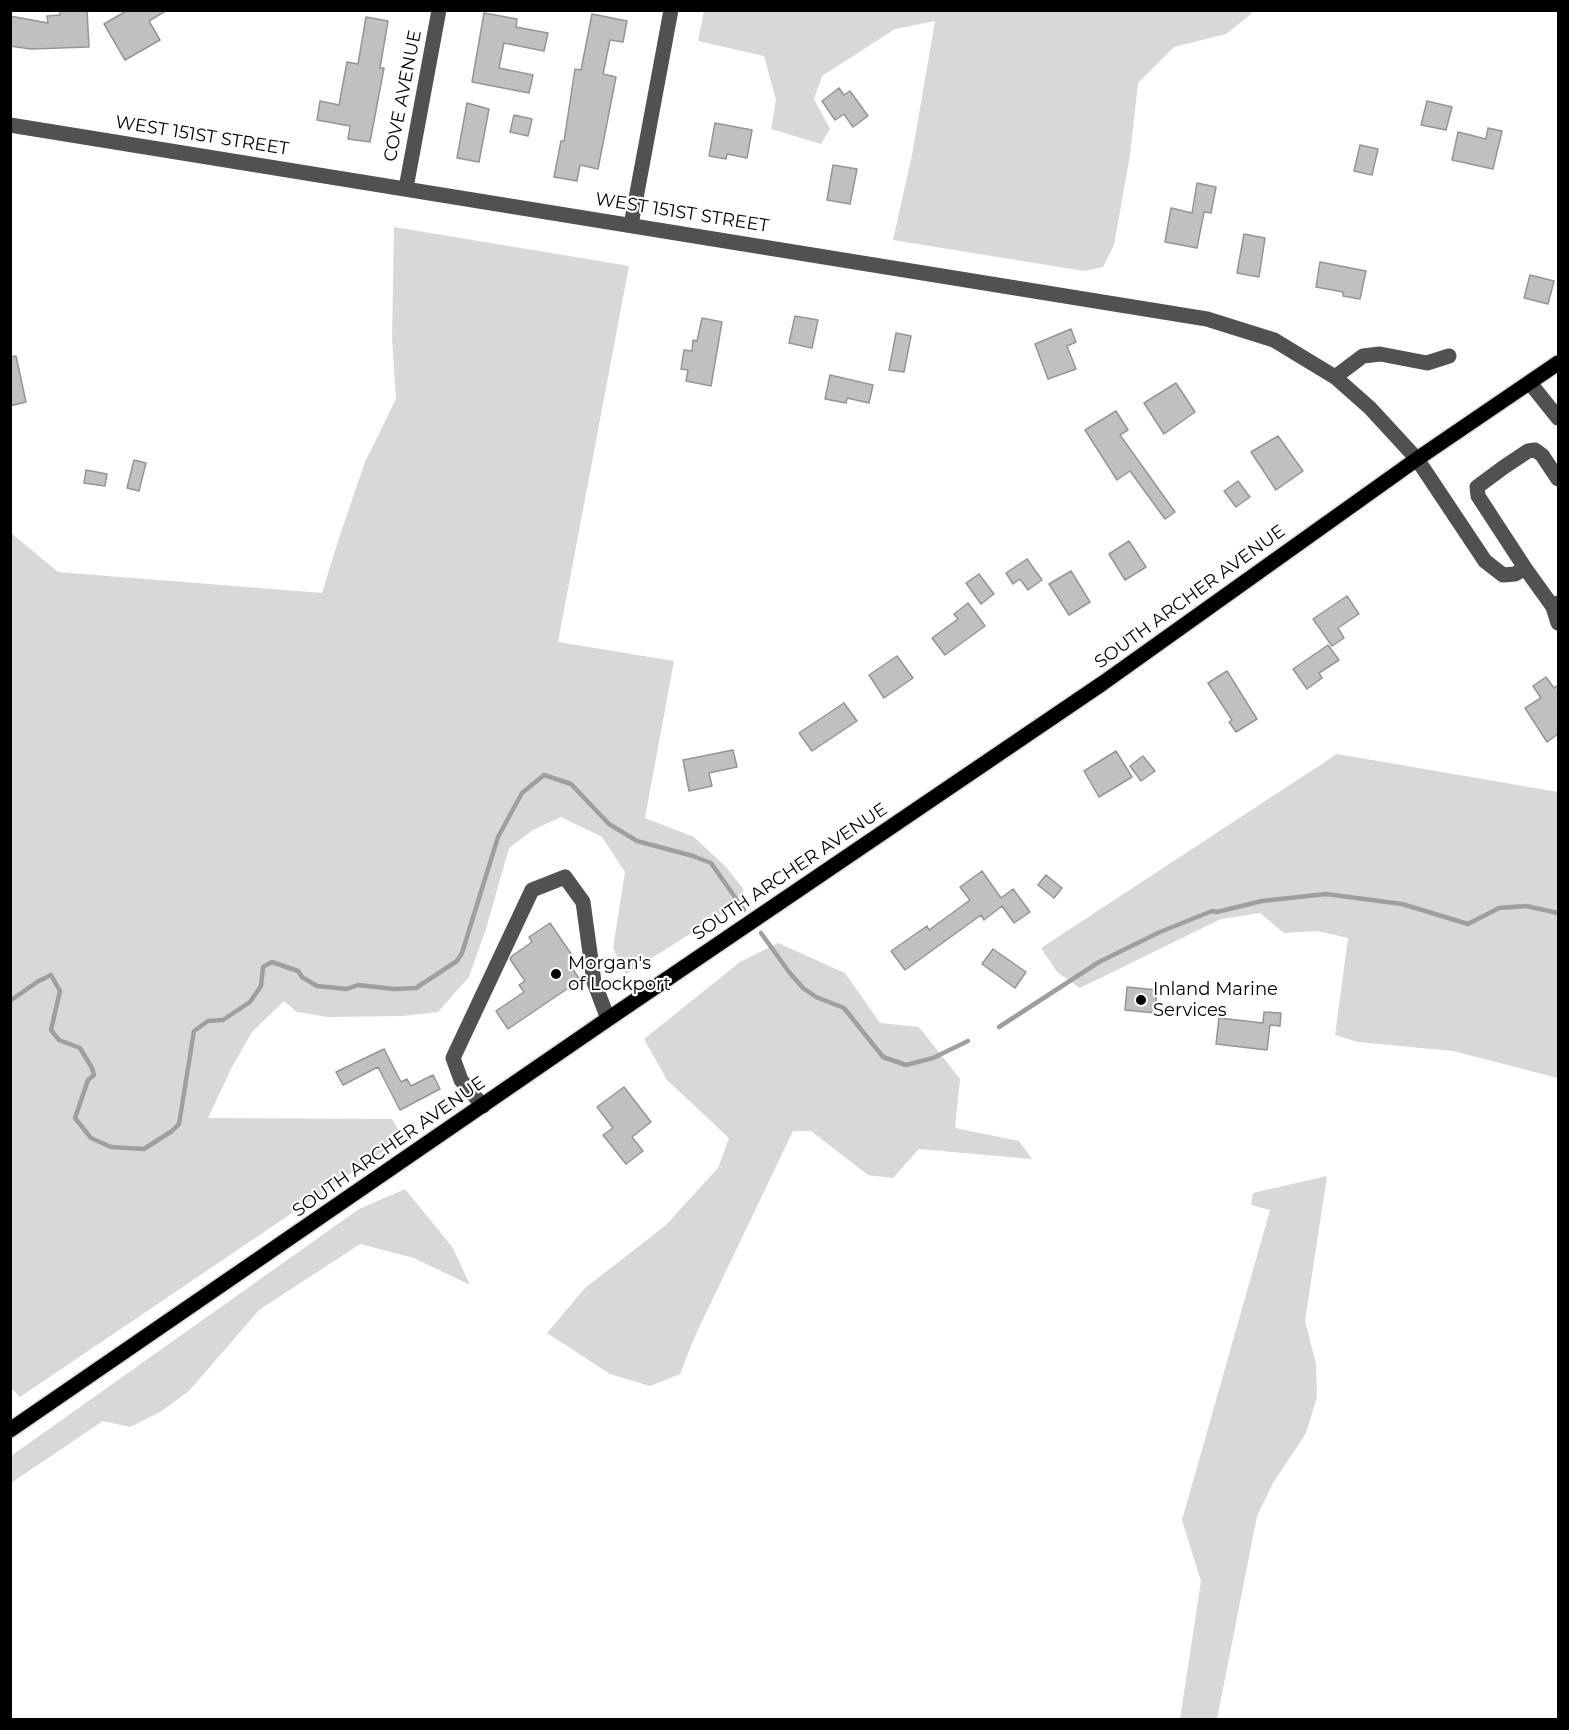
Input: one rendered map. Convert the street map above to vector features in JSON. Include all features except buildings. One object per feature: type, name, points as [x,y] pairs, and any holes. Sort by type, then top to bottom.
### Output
[{"type":"main road","name":"SOUTH ARCHER AVENUE","points":[[10,1430],[608,1019],[1103,683],[1418,459],[1558,363]]},
{"type":"street","name":"COVE AVENUE","points":[[406,188],[440,10]]},
{"type":"street","points":[[631,225],[671,10]]},
{"type":"street","name":"WEST 151ST STREET","points":[[10,125],[1207,318],[1274,340],[1335,377],[1370,408],[1418,459],[1485,561],[1503,575],[1515,574],[1525,568]]},
{"type":"street","points":[[1335,377],[1363,356],[1380,354],[1427,363],[1449,356]]},
{"type":"street","points":[[1530,383],[1558,418]]},
{"type":"street","points":[[1558,479],[1542,455],[1535,450],[1512,462],[1477,487],[1478,496],[1525,568],[1556,605],[1558,623]]},
{"type":"street","points":[[483,1106],[461,1080],[453,1058],[532,890],[565,877],[584,902],[594,982],[608,1019]]},
{"type":"shaded area","points":[[704,10],[1252,11],[1226,34],[1174,47],[1138,83],[1130,155],[1114,245],[1103,267],[1084,271],[893,240],[912,155],[935,21],[895,29],[822,76],[814,99],[830,129],[821,144],[771,129],[776,100],[764,56],[698,41]]},
{"type":"shaded area","points":[[394,227],[629,266],[558,642],[674,661],[645,818],[694,837],[727,868],[744,890],[727,911],[626,974],[613,948],[625,872],[602,837],[561,817],[533,830],[509,848],[486,929],[469,977],[438,1012],[402,1016],[328,1017],[297,1012],[284,1001],[252,1032],[232,1067],[208,1118],[392,1119],[403,1138],[20,1397],[10,1387],[11,533],[58,572],[322,593],[365,462],[396,399],[392,338]]},
{"type":"shaded area","points":[[1337,754],[1558,792],[1558,1078],[1453,1051],[1358,1042],[1335,1035],[1348,938],[1317,931],[1284,933],[1260,913],[1221,919],[1080,988],[1057,972],[1041,948]]},
{"type":"shaded area","points":[[778,943],[845,973],[880,1023],[919,1027],[960,1079],[955,1128],[1019,1141],[1032,1159],[919,1149],[893,1178],[868,1175],[811,1131],[793,1131],[695,1336],[680,1374],[650,1386],[610,1374],[547,1333],[585,1288],[666,1225],[718,1168],[729,1138],[667,1080],[644,1039],[740,962]]},
{"type":"shaded area","points":[[1327,1176],[1305,1321],[1316,1364],[1317,1397],[1306,1433],[1273,1483],[1257,1516],[1217,1719],[1180,1719],[1201,1581],[1182,1520],[1270,1210],[1251,1205],[1253,1193]]},
{"type":"shaded area","points":[[405,1189],[453,1248],[470,1285],[414,1258],[360,1244],[259,1310],[189,1391],[160,1412],[130,1427],[103,1421],[11,1483],[11,1456],[359,1209]]},
{"type":"waterway","points":[[10,1001],[51,975],[60,991],[51,1030],[59,1040],[80,1048],[94,1075],[88,1080],[75,1118],[91,1138],[111,1147],[144,1149],[179,1124],[194,1031],[208,1021],[223,1020],[250,1002],[261,986],[263,967],[272,962],[298,971],[302,977],[317,986],[347,989],[358,985],[394,989],[416,988],[457,961],[462,953],[498,837],[522,793],[544,775],[571,784],[609,824],[637,841],[711,863],[744,910]]},
{"type":"waterway","points":[[999,1027],[1099,962],[1160,932],[1212,911],[1217,912],[1262,901],[1326,894],[1402,904],[1468,924],[1499,908],[1526,906],[1558,913]]},
{"type":"waterway","points":[[761,933],[803,988],[816,997],[844,1008],[883,1057],[906,1065],[933,1058],[968,1041]]},
{"type":"place","name":"Morgan's of Lockport","points":[[556,974]]},
{"type":"place","name":"Inland Marine Services","points":[[1141,1000]]}]
